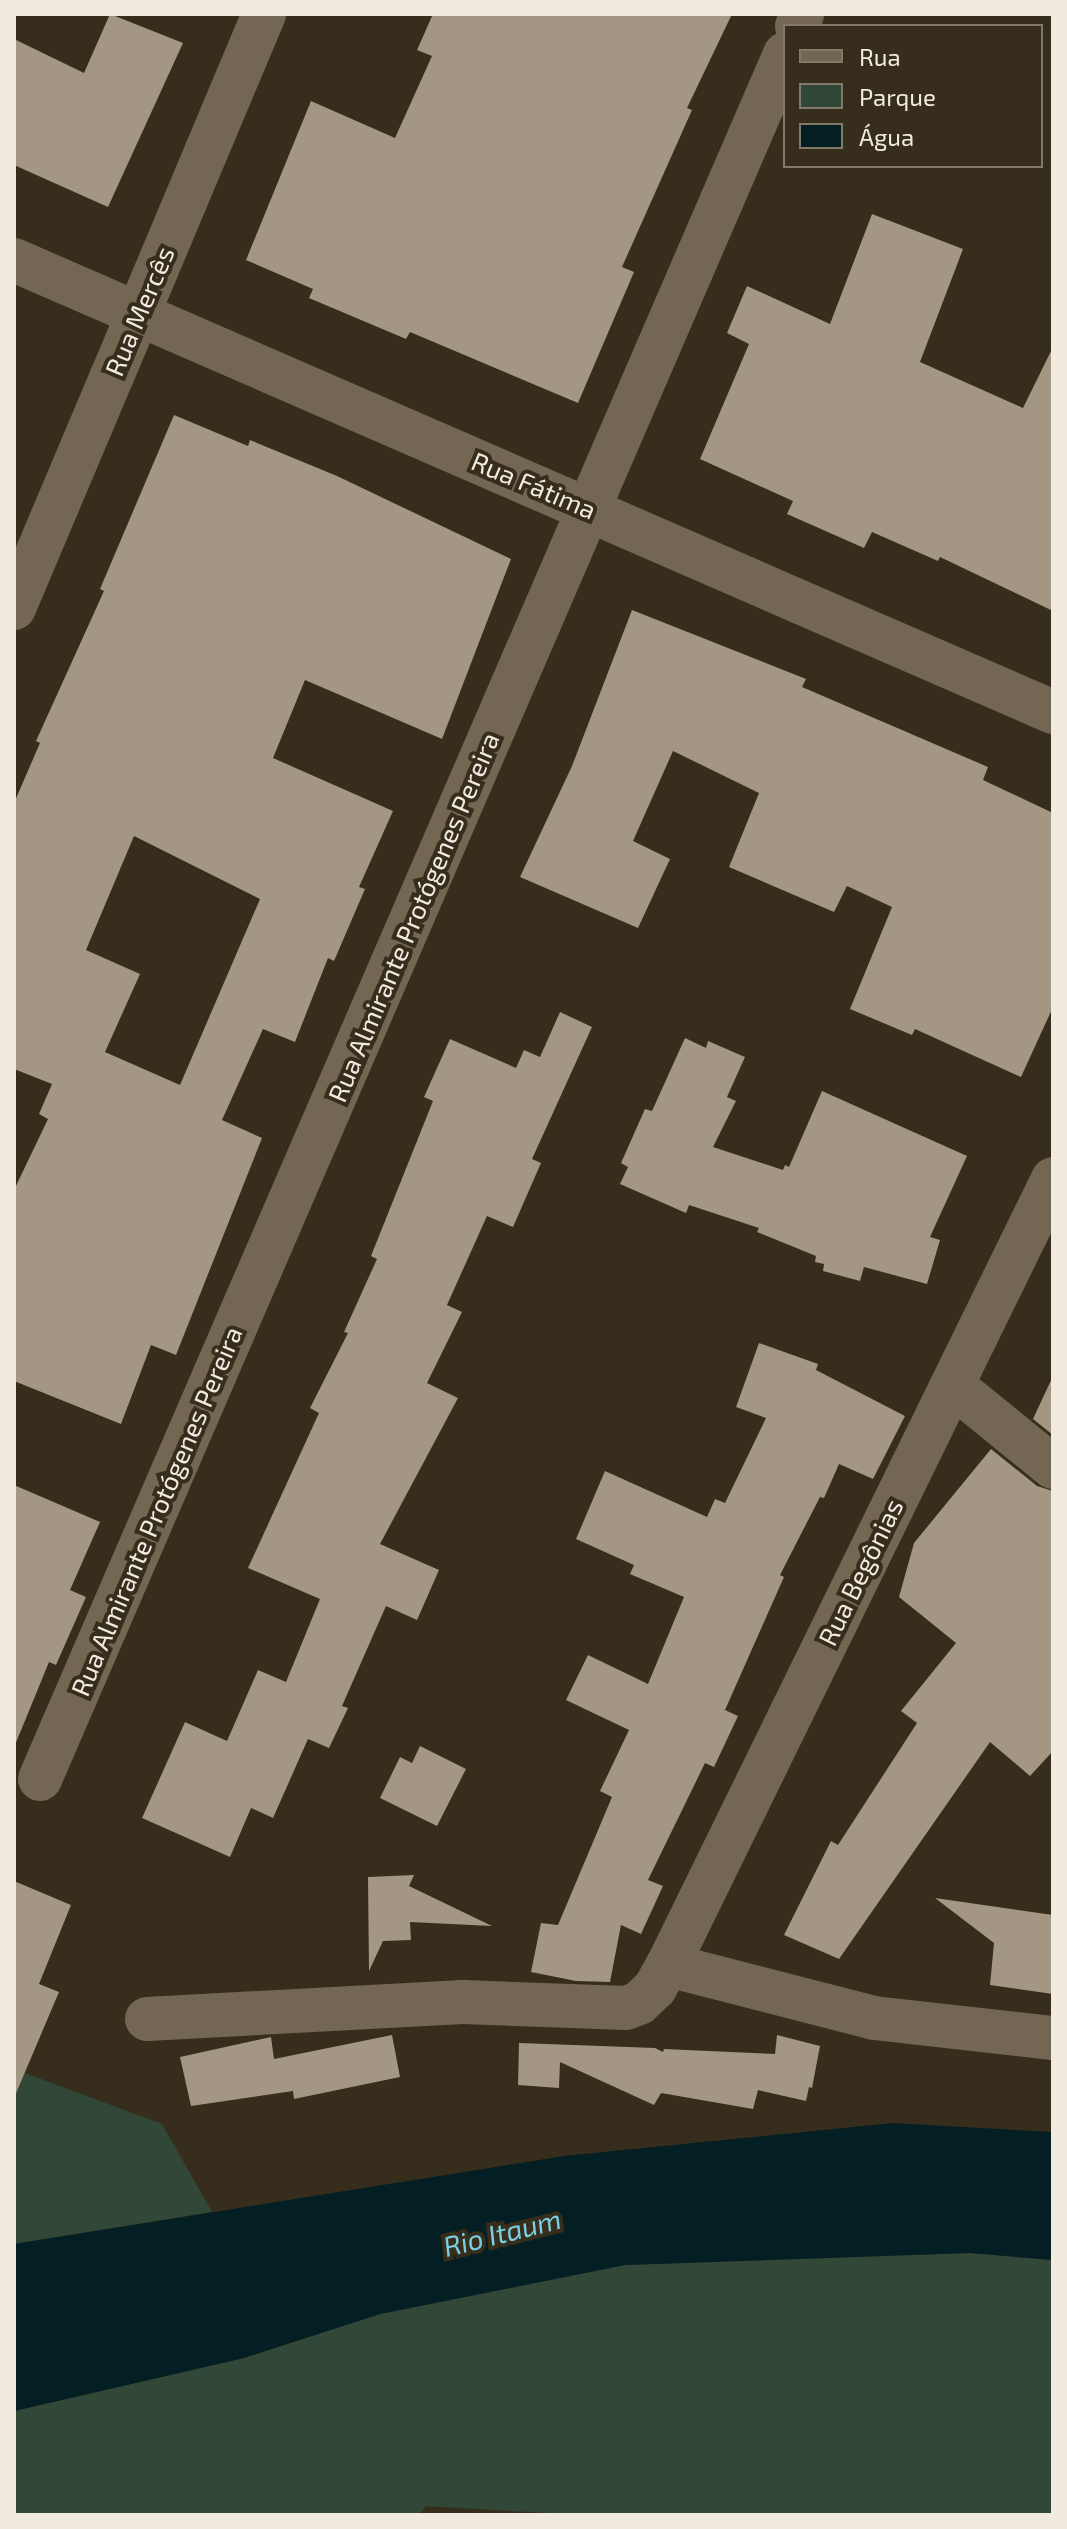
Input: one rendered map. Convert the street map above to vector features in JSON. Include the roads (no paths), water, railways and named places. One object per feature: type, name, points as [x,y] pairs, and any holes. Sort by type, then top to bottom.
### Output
[{"type":"street","name":"Rua Mercês","points":[[14,608],[264,14]]},
{"type":"street","name":"Rua Almirante Protógenes Pereira","points":[[40,1779],[783,59]]},
{"type":"street","name":"Rua Fátima","points":[[14,260],[1053,712]]},
{"type":"street","name":"Rua Begônias","points":[[147,2019],[463,2002],[626,2008],[639,2003],[655,1988],[668,1965],[1053,1179]]},
{"type":"street","points":[[952,1385],[1053,1467]]},
{"type":"street","points":[[668,1965],[874,2018],[1053,2038]]},
{"type":"water","name":"Rio Itaum","points":[[893,2123],[1053,2132],[1053,2260],[970,2253],[625,2265],[380,2314],[244,2358],[14,2411],[14,2244],[564,2156]]}]
